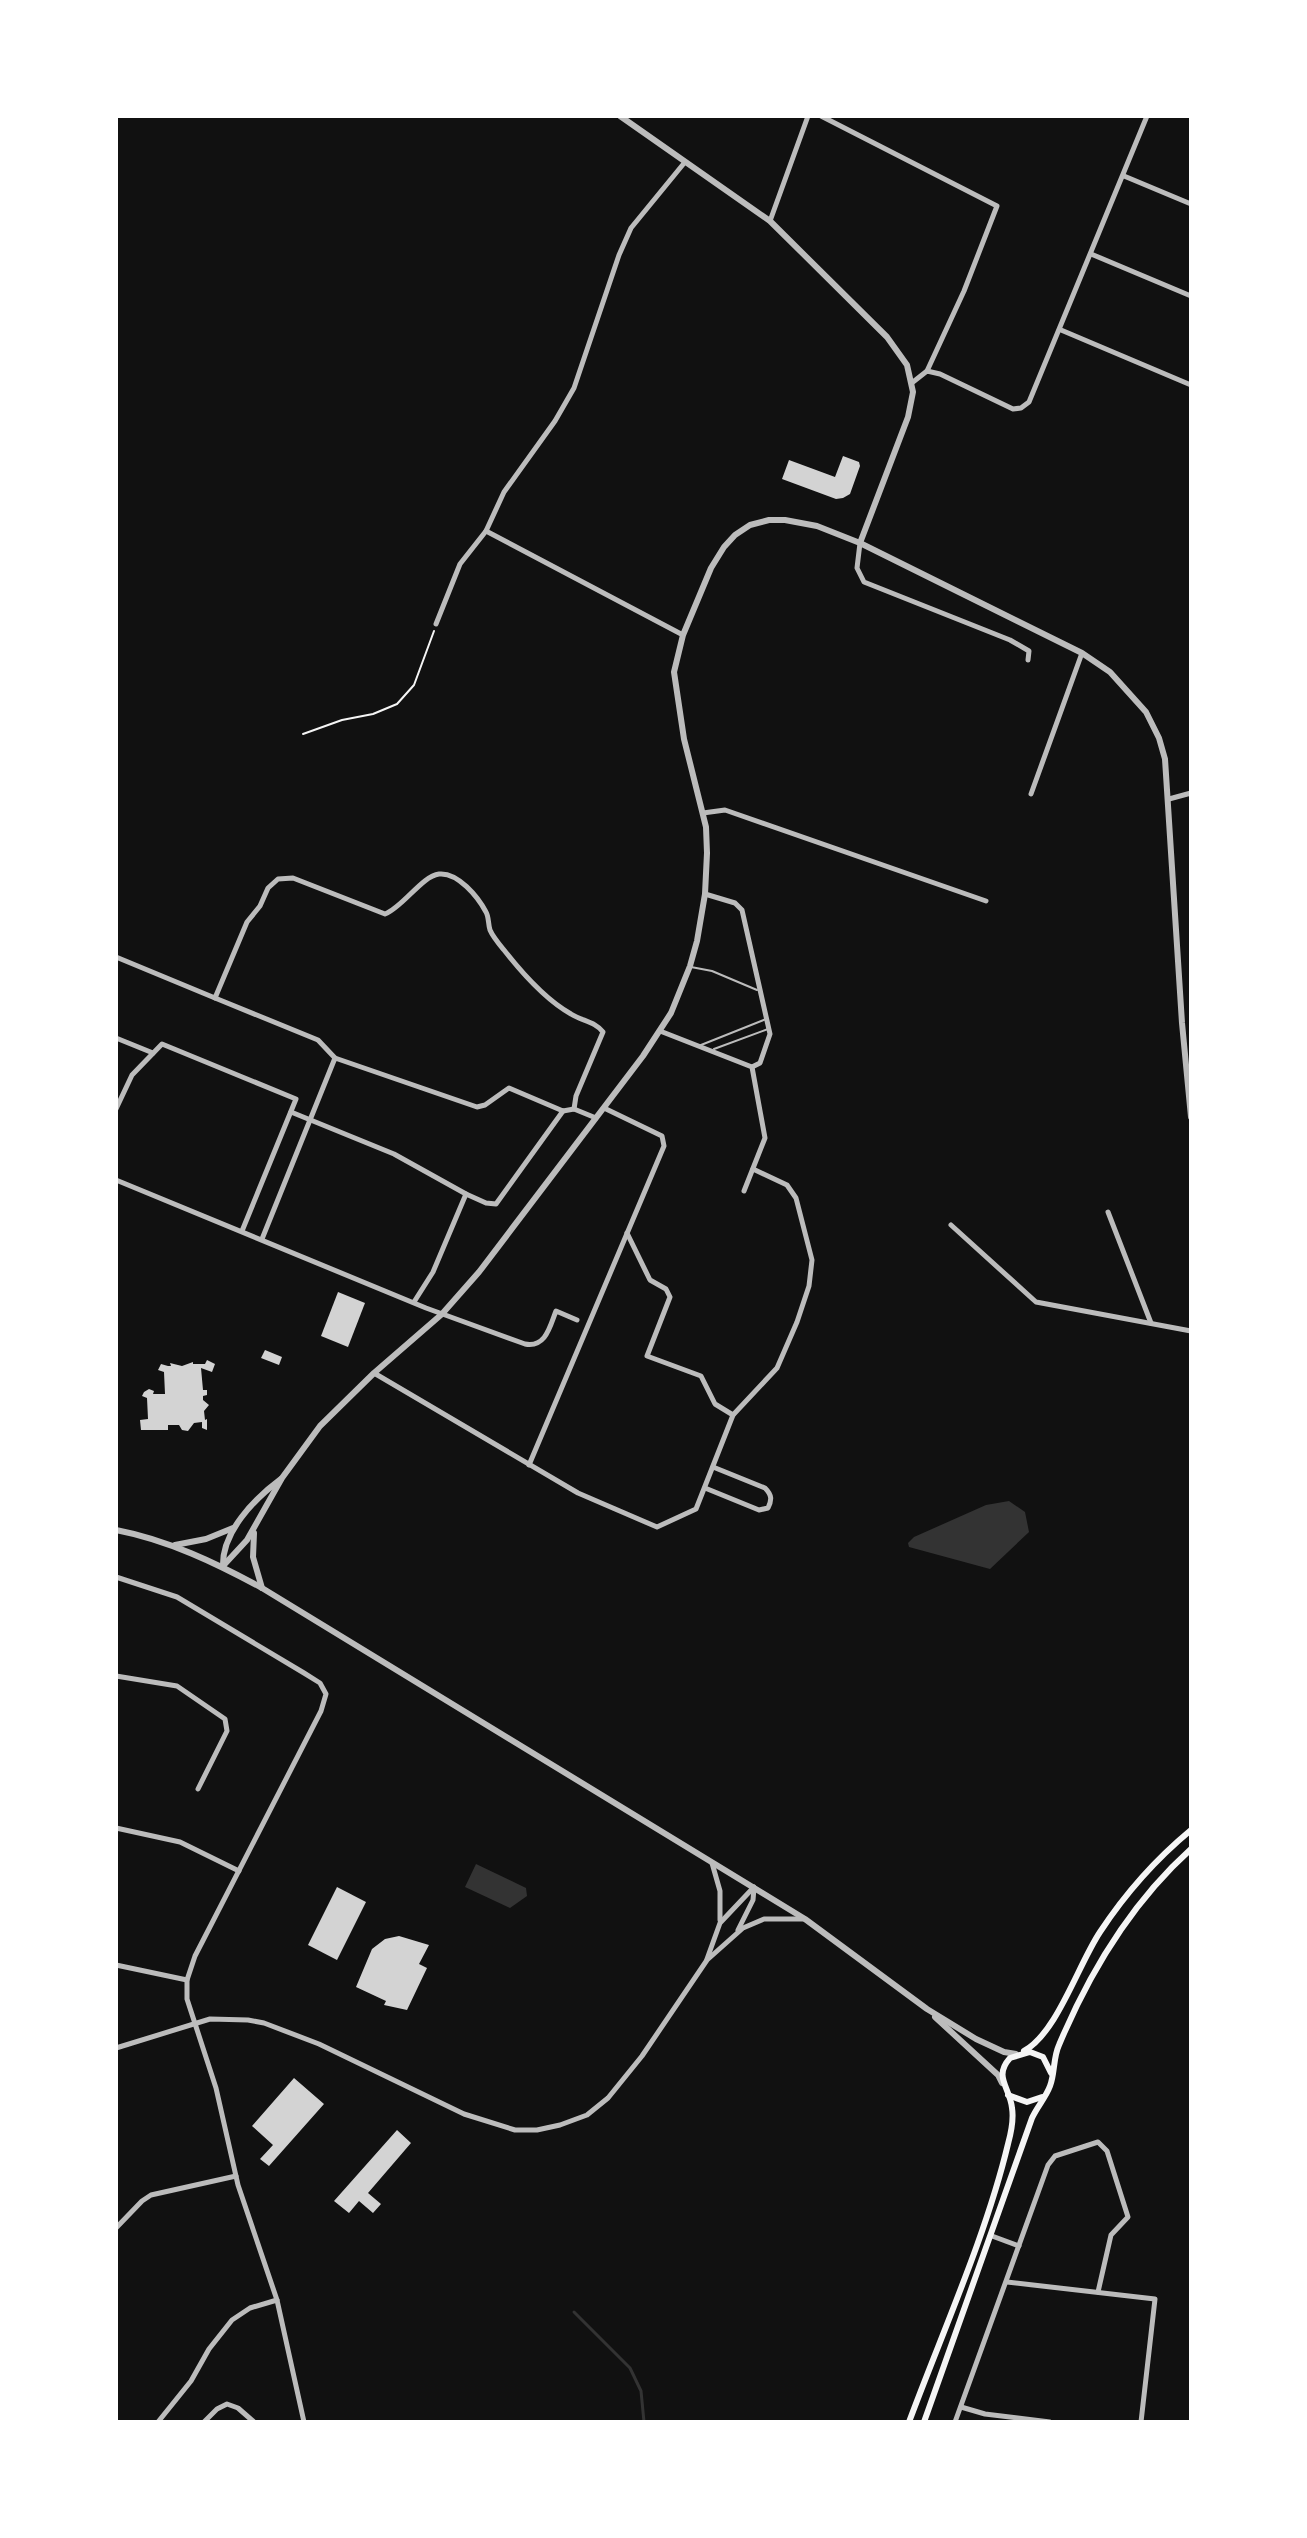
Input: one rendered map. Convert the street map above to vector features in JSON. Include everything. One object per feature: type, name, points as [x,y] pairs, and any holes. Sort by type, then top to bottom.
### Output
[{"type":"main road","points":[[909,2422],[1002,2165],[1012,2122],[1012,2108],[1002,2083],[1002,2069],[1019,2053],[1038,2042],[1083,1960],[1117,1908],[1150,1869],[1191,1830]]},
{"type":"main road","points":[[924,2422],[1032,2118],[1052,2076],[1058,2047],[1105,1952],[1161,1877],[1191,1849]]},
{"type":"main road","points":[[1019,2053],[1043,2057],[1052,2076]]},
{"type":"main road","points":[[1008,2095],[1027,2102],[1045,2095]]},
{"type":"street","points":[[620,116],[770,221],[887,337],[907,365],[913,382],[908,417],[860,543],[857,568],[864,582],[1010,640],[1029,651],[1028,660]]},
{"type":"street","points":[[770,221],[808,116]]},
{"type":"street","points":[[821,116],[997,206],[964,291],[927,371],[913,382]]},
{"type":"street","points":[[927,371],[940,374],[1013,409],[1029,402],[1147,116]]},
{"type":"street","points":[[436,624],[460,564],[486,531],[504,492],[555,421],[574,388],[631,228],[685,162]]},
{"type":"street","points":[[1124,176],[1191,204]]},
{"type":"street","points":[[1091,254],[1191,296]]},
{"type":"street","points":[[1061,330],[1191,385]]},
{"type":"street","points":[[223,1566],[236,1555],[255,1528],[282,1478],[320,1426],[374,1373],[442,1314],[489,1260],[660,1031],[690,966],[705,894],[707,853],[703,813],[677,703],[674,672],[683,635],[718,556],[735,535],[750,525],[769,520],[799,522],[860,543],[1082,653],[1110,672],[1146,712],[1165,759],[1191,1117]]},
{"type":"street","points":[[486,531],[683,635]]},
{"type":"street","points":[[1031,794],[1082,653]]},
{"type":"street","points":[[1169,799],[1191,793]]},
{"type":"street","points":[[703,813],[725,810],[986,901]]},
{"type":"street","points":[[215,998],[247,922],[260,906],[268,888],[278,879],[293,878],[385,914],[430,878],[438,874],[447,875],[465,886],[486,912],[491,931],[516,965],[560,1006],[597,1025],[603,1032],[576,1096],[574,1109]]},
{"type":"street","points":[[660,1031],[752,1067],[760,1063],[769,1043],[767,1019],[742,910],[735,903],[705,894]]},
{"type":"street","points":[[116,957],[318,1040],[335,1058],[482,1107],[509,1088],[563,1111],[574,1109],[596,1118]]},
{"type":"street","points":[[116,1038],[153,1053]]},
{"type":"street","points":[[116,1109],[132,1075],[162,1044],[296,1099],[242,1231]]},
{"type":"street","points":[[262,1239],[335,1058]]},
{"type":"street","points":[[744,1191],[765,1138],[752,1067]]},
{"type":"street","points":[[529,1465],[664,1146],[662,1136],[604,1108]]},
{"type":"street","points":[[291,1112],[394,1154],[466,1194],[496,1204],[563,1111]]},
{"type":"street","points":[[374,1373],[588,1498],[657,1527],[696,1509],[733,1415],[777,1368],[809,1286],[812,1260],[796,1198],[787,1185],[753,1169]]},
{"type":"street","points":[[116,1180],[442,1314],[533,1346],[542,1341],[556,1311],[577,1320]]},
{"type":"street","points":[[414,1302],[433,1272],[466,1194]]},
{"type":"street","points":[[1108,1212],[1151,1324]]},
{"type":"street","points":[[951,1225],[1036,1302],[1191,1331]]},
{"type":"street","points":[[627,1233],[650,1280],[666,1289],[670,1297],[647,1356],[701,1376],[715,1404],[733,1415]]},
{"type":"street","points":[[705,1488],[759,1510],[768,1508],[772,1500],[765,1488],[713,1467]]},
{"type":"street","points":[[223,1566],[225,1544],[238,1524],[267,1490],[282,1478]]},
{"type":"street","points":[[172,1545],[217,1536],[238,1524]]},
{"type":"street","points":[[255,1528],[253,1557],[262,1588]]},
{"type":"street","points":[[116,1530],[172,1545],[223,1566],[262,1588],[805,1919],[927,2009],[984,2044],[1019,2053]]},
{"type":"street","points":[[116,1577],[177,1597],[324,1688],[326,1701],[195,1956],[187,1980],[187,1999],[216,2088],[236,2176],[277,2300],[304,2422]]},
{"type":"street","points":[[116,1676],[177,1686],[225,1719],[227,1731],[198,1789]]},
{"type":"street","points":[[116,1828],[180,1842],[239,1871]]},
{"type":"street","points":[[707,1960],[720,1923],[720,1891],[710,1859]]},
{"type":"street","points":[[720,1923],[754,1887]]},
{"type":"street","points":[[734,1936],[753,1900],[754,1887]]},
{"type":"street","points":[[116,2048],[221,2018],[264,2023],[319,2044],[464,2114],[515,2130],[537,2130],[587,2115],[608,2098],[633,2069],[707,1960],[734,1936],[752,1923],[764,1919],[805,1919]]},
{"type":"street","points":[[116,1965],[187,1980]]},
{"type":"street","points":[[927,2009],[998,2075],[1002,2083]]},
{"type":"street","points":[[955,2422],[1048,2165],[1055,2156],[1091,2143],[1104,2145],[1128,2217],[1111,2235],[1098,2292]]},
{"type":"street","points":[[116,2228],[151,2195],[236,2176]]},
{"type":"street","points":[[992,2236],[1019,2246]]},
{"type":"street","points":[[1007,2282],[1155,2299],[1141,2422]]},
{"type":"street","points":[[158,2422],[191,2381],[209,2349],[232,2320],[250,2308],[277,2300]]},
{"type":"street","points":[[204,2422],[227,2404],[238,2408],[254,2422]]},
{"type":"street","points":[[961,2407],[985,2414],[1050,2422]]},
{"type":"lane","points":[[690,966],[712,971],[761,992]]},
{"type":"lane","points":[[696,1047],[767,1019]]},
{"type":"lane","points":[[708,1052],[769,1029]]},
{"type":"path","points":[[303,734],[397,704],[414,685],[436,624]]},
{"type":"shaded area","points":[[1009,1501],[1025,1512],[1029,1532],[990,1569],[909,1547],[908,1543],[914,1537],[986,1505]]},
{"type":"shaded area","points":[[476,1864],[526,1888],[527,1896],[510,1908],[465,1887]]},
{"type":"building","points":[[843,456],[859,462],[860,466],[850,494],[843,498],[836,499],[782,479],[789,460],[835,477]]},
{"type":"building","points":[[338,1292],[365,1303],[348,1347],[321,1336]]},
{"type":"building","points":[[265,1350],[282,1357],[279,1365],[261,1358]]},
{"type":"building","points":[[207,1360],[215,1364],[212,1372],[201,1368],[203,1390],[207,1390],[203,1400],[209,1405],[204,1411],[207,1430],[202,1428],[202,1422],[194,1423],[188,1431],[182,1430],[179,1425],[168,1425],[168,1430],[141,1430],[140,1420],[148,1419],[147,1398],[142,1396],[144,1392],[149,1389],[154,1391],[153,1394],[165,1394],[164,1372],[158,1370],[161,1364],[205,1364]]},
{"type":"building","points":[[337,1887],[366,1902],[337,1960],[308,1945]]},
{"type":"building","points":[[399,1936],[429,1945],[419,1964],[427,1968],[407,2010],[384,2005],[386,2001],[356,1987],[372,1949],[385,1939]]},
{"type":"building","points":[[294,2078],[324,2104],[269,2166],[260,2159],[273,2145],[252,2126]]},
{"type":"building","points":[[397,2130],[411,2143],[368,2193],[381,2204],[373,2213],[359,2201],[349,2213],[334,2201]]},
{"type":"waterway","points":[[574,2312],[630,2368],[641,2391],[644,2422]]}]
